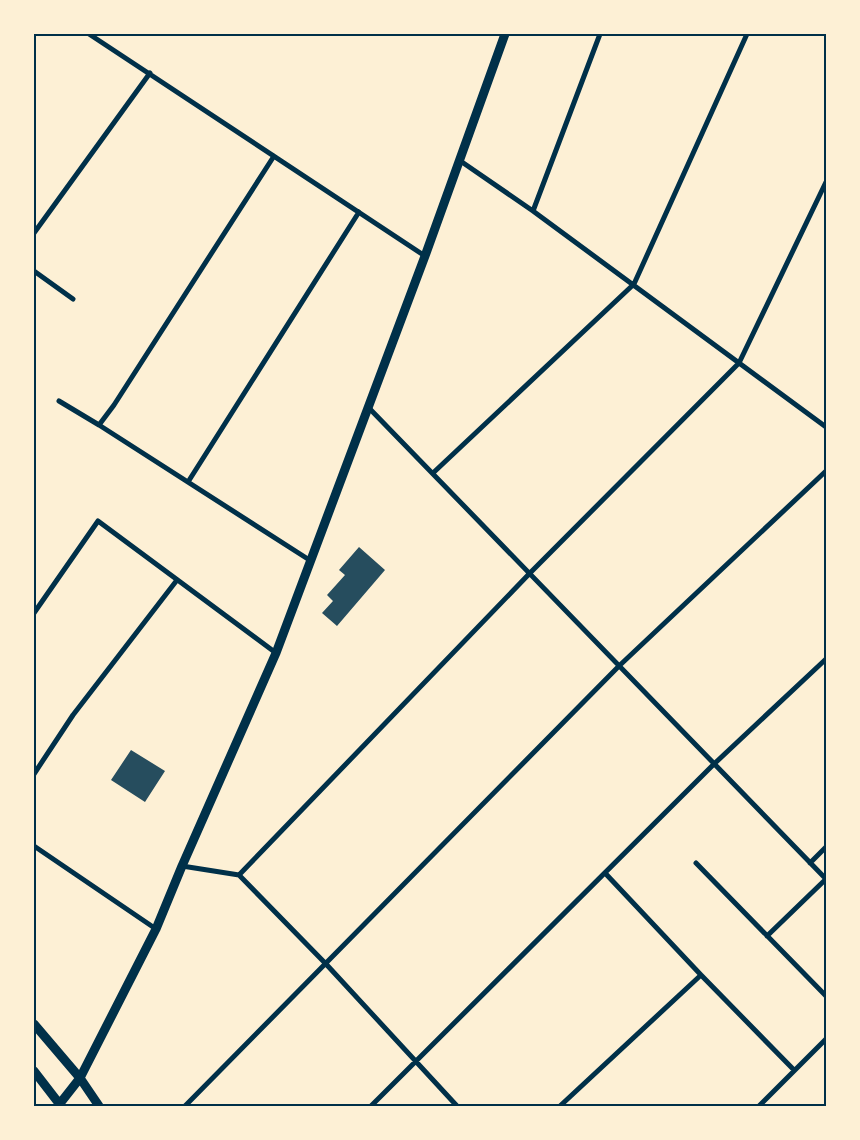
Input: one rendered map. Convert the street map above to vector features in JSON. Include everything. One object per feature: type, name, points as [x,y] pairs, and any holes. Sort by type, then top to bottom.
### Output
[{"type":"street","points":[[89,34],[425,256]]},
{"type":"street","points":[[34,1071],[60,1106],[80,1078],[156,930],[182,866],[276,653],[425,256],[458,160],[505,34]]},
{"type":"street","points":[[533,211],[600,34]]},
{"type":"street","points":[[433,473],[634,284],[747,34]]},
{"type":"street","points":[[34,234],[150,73]]},
{"type":"street","points":[[99,425],[114,405],[274,156]]},
{"type":"street","points":[[458,160],[533,211],[634,284],[826,427]]},
{"type":"street","points":[[239,874],[530,574],[739,363],[826,182]]},
{"type":"street","points":[[188,482],[358,212]]},
{"type":"street","points":[[34,271],[73,299]]},
{"type":"street","points":[[59,401],[311,561]]},
{"type":"street","points":[[368,407],[826,879],[767,936]]},
{"type":"street","points":[[185,1106],[619,666],[826,471]]},
{"type":"street","points":[[34,613],[98,521],[276,653]]},
{"type":"street","points":[[34,774],[73,715],[177,580]]},
{"type":"street","points":[[371,1106],[714,764],[826,660]]},
{"type":"street","points":[[34,846],[156,930]]},
{"type":"street","points":[[810,863],[826,847]]},
{"type":"street","points":[[696,863],[826,996]]},
{"type":"street","points":[[182,866],[239,874],[326,964],[457,1106]]},
{"type":"street","points":[[605,873],[700,975],[794,1070]]},
{"type":"street","points":[[560,1106],[700,975]]},
{"type":"street","points":[[34,1024],[80,1078],[100,1106]]},
{"type":"street","points":[[759,1106],[826,1039]]},
{"type":"building","points":[[359,547],[385,570],[337,626],[322,613],[333,601],[327,595],[345,575],[339,570]]},
{"type":"building","points":[[131,750],[165,771],[145,802],[111,780]]}]
